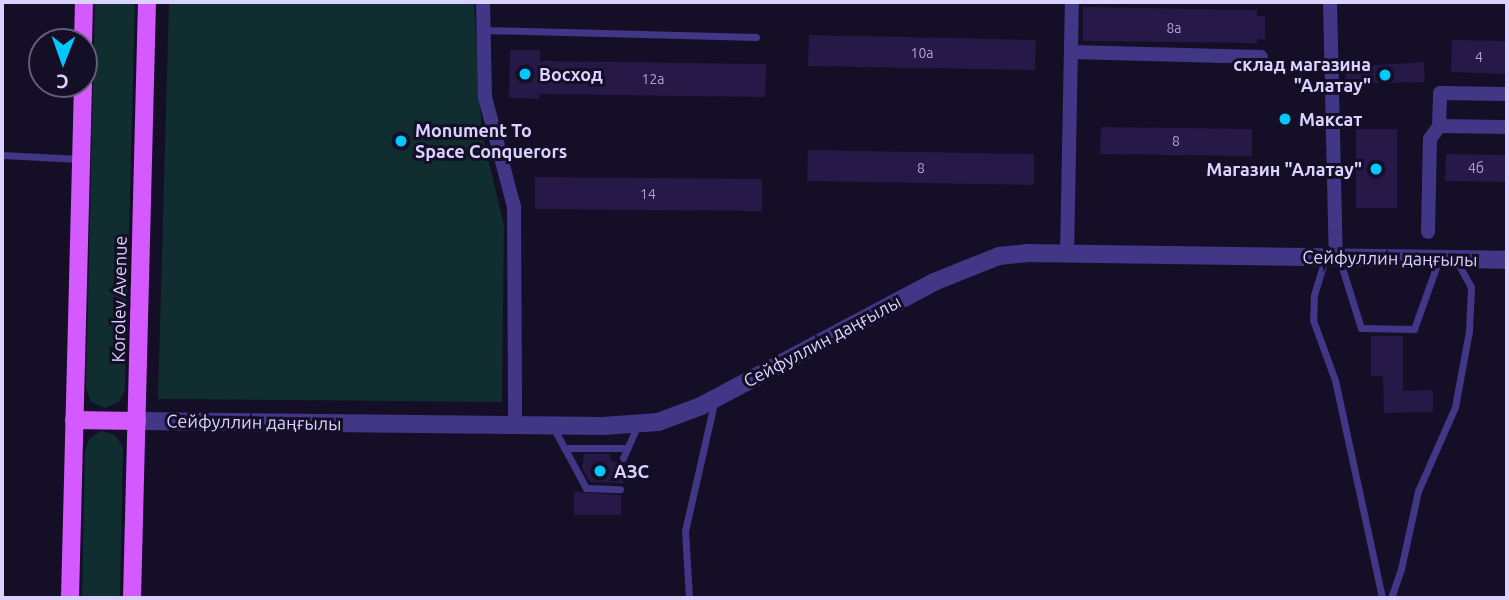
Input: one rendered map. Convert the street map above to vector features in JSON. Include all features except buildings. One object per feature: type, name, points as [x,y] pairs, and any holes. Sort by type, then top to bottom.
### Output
[{"type":"main road","points":[[83,28],[84,2]]},
{"type":"main road","name":"Korolev Avenue","points":[[132,598],[147,2]]},
{"type":"main road","points":[[70,598],[83,98]]},
{"type":"main road","points":[[74,420],[136,421]]},
{"type":"street","points":[[483,2],[485,97],[514,207],[515,425]]},
{"type":"street","points":[[1067,255],[1072,2]]},
{"type":"street","points":[[1330,2],[1333,257]]},
{"type":"street","points":[[1071,52],[1261,57]]},
{"type":"street","points":[[1428,232],[1430,139],[1439,126],[1440,93],[1507,94]]},
{"type":"street","points":[[1439,126],[1507,128]]},
{"type":"street","name":"Сейфуллин даңғылы","points":[[136,421],[638,425],[678,416],[715,399],[970,265],[1026,253],[1507,260]]},
{"type":"lane","points":[[483,30],[757,37]]},
{"type":"lane","points":[[2,155],[81,159]]},
{"type":"lane","points":[[1333,257],[1361,328],[1414,329],[1447,259],[1471,287],[1469,331],[1455,407],[1418,491],[1401,569],[1391,598]]},
{"type":"lane","points":[[1333,257],[1314,296],[1313,320],[1335,380],[1381,598]]},
{"type":"lane","points":[[689,598],[685,531],[715,399]]},
{"type":"lane","points":[[623,458],[638,425]]},
{"type":"lane","points":[[553,426],[586,488],[620,489]]},
{"type":"lane","points":[[564,448],[627,448]]},
{"type":"green space","points":[[95,2],[135,2],[125,389],[119,402],[105,408],[91,402],[86,388],[93,98],[98,98],[98,28],[94,28]]},
{"type":"green space","points":[[169,2],[474,2],[482,133],[504,225],[502,402],[158,399]]},
{"type":"green space","points":[[101,431],[115,435],[123,447],[120,598],[82,598],[85,450],[89,439]]},
{"type":"place","name":"Восход","points":[[525,74]]},
{"type":"place","name":"склад магазина \"Алатау\"","points":[[1385,75]]},
{"type":"place","name":"Максат","points":[[1285,119]]},
{"type":"place","name":"Monument To Space Conquerors","points":[[401,141]]},
{"type":"place","name":"Магазин \"Алатау\"","points":[[1376,169]]},
{"type":"place","name":"АЗС","points":[[600,471]]}]
